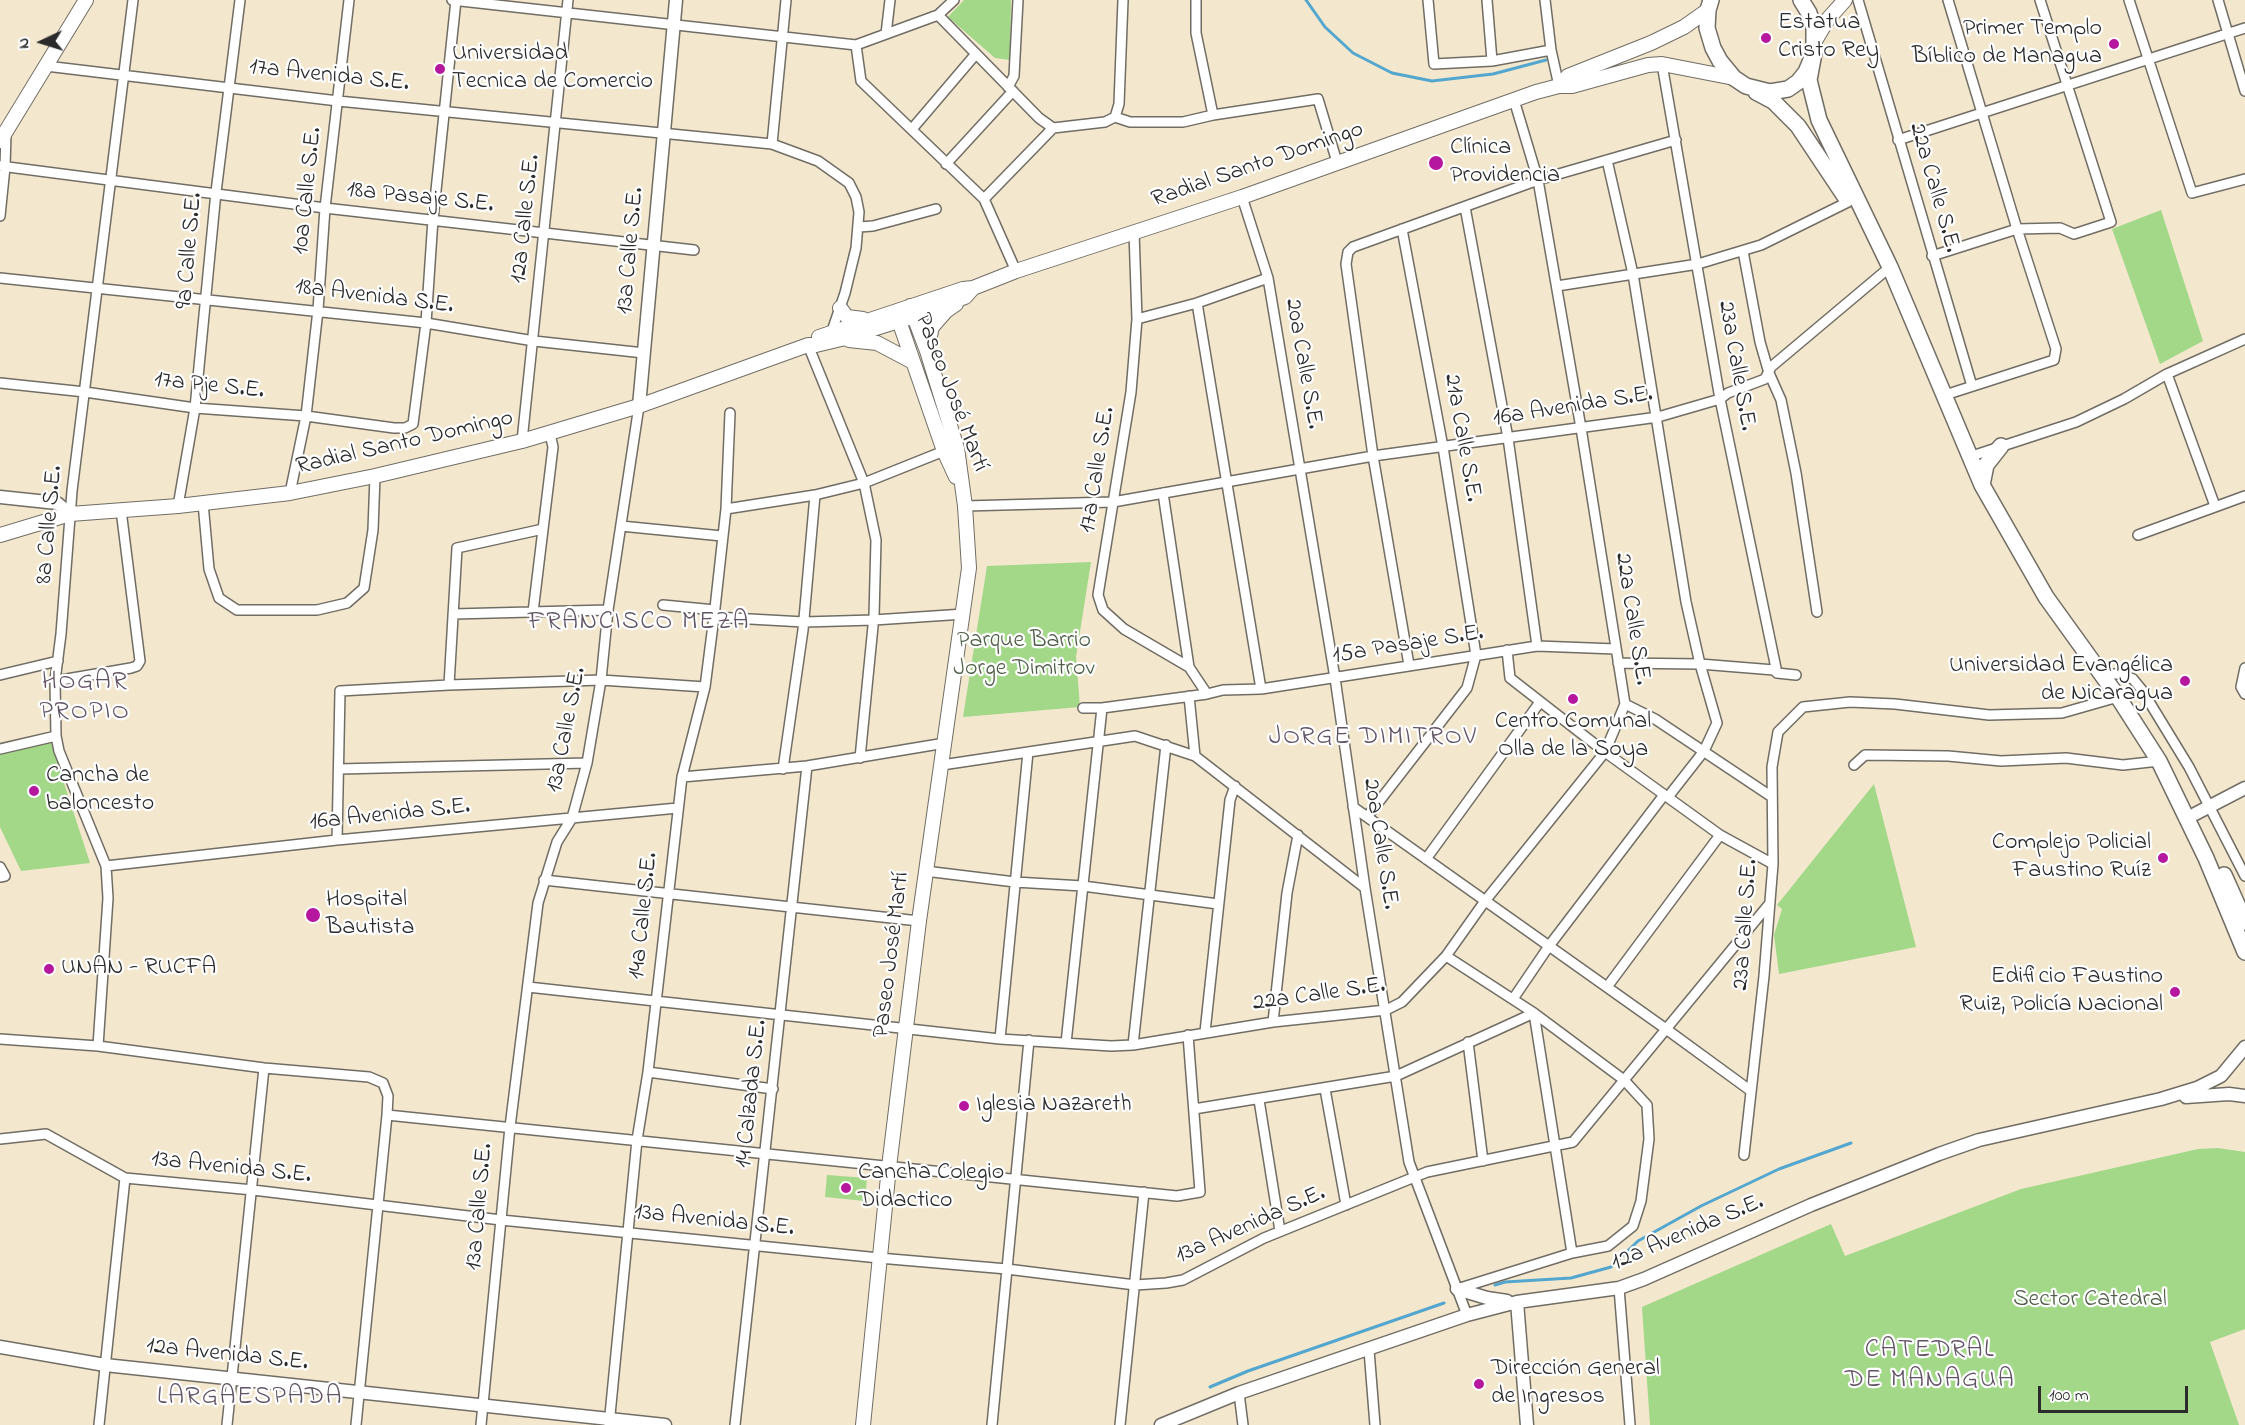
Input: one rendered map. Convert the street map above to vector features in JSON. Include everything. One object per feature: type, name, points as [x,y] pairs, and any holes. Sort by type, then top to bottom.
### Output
[{"type":"main road","points":[[3,136],[86,0]]},
{"type":"main road","points":[[1801,0],[1812,20],[1815,47],[1809,80],[1814,108],[1835,157],[1886,260],[1983,485],[2046,597],[2118,697],[2189,812],[2196,814],[2245,922]]},
{"type":"main road","points":[[1740,82],[1770,92],[1788,89],[1802,77],[1828,19],[1845,0]]},
{"type":"main road","points":[[1709,4],[1707,28],[1720,62],[1740,82],[1773,101],[1792,119],[1819,155],[1886,260]]},
{"type":"main road","name":"Radial Santo Domingo","points":[[1559,86],[1568,76],[1651,44],[1684,27],[1709,4]]},
{"type":"main road","name":"Radial Santo Domingo","points":[[837,335],[969,293],[1016,271],[1242,196],[1559,86],[1572,86],[1638,67],[1662,64],[1740,82]]},
{"type":"main road","points":[[927,351],[932,327],[946,311],[969,293]]},
{"type":"main road","points":[[840,308],[847,317],[868,319]]},
{"type":"main road","name":"Paseo José Martí","points":[[863,1425],[889,1167],[925,871],[969,568],[964,499],[957,448],[912,311]]},
{"type":"main road","name":"Radial Santo Domingo","points":[[0,535],[70,514],[178,506],[290,493],[375,476],[522,441],[639,406],[808,345],[816,345],[868,319],[897,316]]},
{"type":"main road","name":"Paseo José Martí","points":[[897,316],[944,451],[964,499]]},
{"type":"main road","points":[[837,335],[877,343],[913,362]]},
{"type":"main road","points":[[1983,485],[1987,462],[2001,446]]},
{"type":"main road","points":[[2159,762],[2212,872],[2245,952]]},
{"type":"main road","points":[[2196,814],[2194,822],[2210,855],[2212,872]]},
{"type":"street","name":"8a Calle S.E.","points":[[98,1046],[108,898],[106,866],[59,751],[56,736],[55,681],[70,514],[133,0]]},
{"type":"street","name":"9a Calle S.E.","points":[[178,506],[195,408],[216,192],[240,0]]},
{"type":"street","name":"10a Calle S.E.","points":[[290,493],[306,416],[318,310],[325,208],[350,0]]},
{"type":"street","points":[[426,323],[433,219],[446,111],[454,0],[856,45],[938,15],[954,0]]},
{"type":"street","name":"12a Calle S.E.","points":[[522,441],[568,0]]},
{"type":"street","name":"13a Calle S.E.","points":[[481,1425],[510,1127],[538,903],[557,842],[572,818],[588,764],[601,680],[608,610],[639,406],[676,0]]},
{"type":"street","points":[[772,144],[786,0]]},
{"type":"street","points":[[886,34],[890,0]]},
{"type":"street","points":[[946,164],[1010,89],[1014,76],[1018,0]]},
{"type":"street","points":[[1115,117],[1119,104],[1123,0]]},
{"type":"street","points":[[1196,0],[1196,33],[1213,115]]},
{"type":"street","points":[[1428,0],[1434,64],[1492,61],[1551,51]]},
{"type":"street","points":[[1486,0],[1492,61]]},
{"type":"street","points":[[1545,0],[1551,51],[1559,86]]},
{"type":"street","name":"22a Calle S.E.","points":[[1858,0],[1972,386]]},
{"type":"street","points":[[1946,395],[1986,384],[2054,360],[2056,349],[1948,0]]},
{"type":"street","points":[[1932,256],[2017,229],[2060,228],[2074,234],[2111,222],[2040,0]]},
{"type":"street","points":[[2129,0],[2192,193],[2245,179]]},
{"type":"street","points":[[2218,0],[2245,91]]},
{"type":"street","points":[[938,15],[1039,118],[1053,128]]},
{"type":"street","points":[[1898,140],[2245,28]]},
{"type":"street","points":[[856,45],[861,81],[984,199],[1016,271]]},
{"type":"street","points":[[912,129],[975,55]]},
{"type":"street","name":"23a Calle S.E.","points":[[1662,64],[1720,399],[1777,673]]},
{"type":"street","name":"17a Avenida S.E.","points":[[46,66],[338,101],[772,144],[818,161],[849,183],[856,197],[859,227]]},
{"type":"street","points":[[984,199],[1053,128],[1105,122],[1115,117],[1130,122],[1183,122],[1213,115],[1318,99],[1337,162]]},
{"type":"street","name":"22a Calle S.E.","points":[[528,987],[906,1030],[1111,1046],[1133,1045],[1273,1022],[1386,1010],[1402,1002],[1446,956],[1485,901],[1605,752],[1625,704],[1538,180],[1514,100]]},
{"type":"street","points":[[0,216],[3,136]]},
{"type":"street","points":[[1409,665],[1373,456],[1346,264],[1348,252],[1353,247],[1538,180],[1676,140]]},
{"type":"street","points":[[1513,999],[1549,946],[1704,751],[1717,723],[1700,664],[1686,602],[1658,417],[1633,274],[1607,160]]},
{"type":"street","name":"18a Pasaje S.E.","points":[[3,166],[325,208],[545,233]]},
{"type":"street","name":"20a Calle S.E.","points":[[1242,196],[1268,278],[1335,678],[1365,888],[1409,1162],[1467,1315]]},
{"type":"street","points":[[1557,286],[1698,264],[1761,245],[1848,202]]},
{"type":"street","points":[[1465,207],[1508,438],[1537,645]]},
{"type":"street","points":[[837,335],[840,308],[856,248],[859,227],[873,226],[936,209]]},
{"type":"street","name":"21a Calle S.E.","points":[[1402,229],[1443,447],[1476,655]]},
{"type":"street","name":"17a Calle S.E.","points":[[1134,232],[1137,319],[1131,392],[1098,595],[1103,610],[1124,629],[1189,667]]},
{"type":"street","points":[[545,233],[694,250]]},
{"type":"street","points":[[1743,250],[1760,342],[1769,373],[1781,400],[1794,463],[1817,612]]},
{"type":"street","name":"16a Avenida S.E.","points":[[964,499],[1113,502],[1373,456],[1658,417],[1720,399],[1728,393],[1766,379],[1771,367],[1886,260]]},
{"type":"street","points":[[0,278],[98,287]]},
{"type":"street","points":[[1137,319],[1197,303],[1268,278]]},
{"type":"street","name":"18a Avenida S.E.","points":[[98,287],[426,323],[534,341],[644,353]]},
{"type":"street","points":[[1197,303],[1261,689]]},
{"type":"street","name":"17a Pje S.E.","points":[[0,383],[86,392],[195,408],[306,416],[405,428],[414,424],[426,323]]},
{"type":"street","points":[[1972,456],[2076,422],[2124,399],[2167,374],[2245,339]]},
{"type":"street","points":[[808,345],[864,483],[876,540],[874,620],[860,758]]},
{"type":"street","points":[[2167,374],[2216,506]]},
{"type":"street","name":"14a Calle S.E.","points":[[609,1422],[637,1140],[648,1072],[682,777],[705,687],[714,614],[726,509],[730,413]]},
{"type":"street","points":[[533,612],[553,447],[550,434]]},
{"type":"street","points":[[726,509],[815,495],[864,483],[944,451]]},
{"type":"street","points":[[203,503],[209,569],[219,598],[237,610],[317,610],[347,603],[364,588],[373,530],[375,476]]},
{"type":"street","points":[[1163,493],[1189,667],[1207,694]]},
{"type":"street","points":[[783,769],[804,622],[815,495]]},
{"type":"street","points":[[0,496],[57,503],[70,514]]},
{"type":"street","points":[[2138,535],[2245,496]]},
{"type":"street","points":[[55,681],[131,668],[137,666],[140,661],[121,510]]},
{"type":"street","points":[[621,526],[722,536]]},
{"type":"street","points":[[449,685],[457,548],[543,529]]},
{"type":"street","points":[[663,605],[714,614],[804,622],[964,614]]},
{"type":"street","points":[[453,614],[608,610]]},
{"type":"street","name":"15a Pasaje S.E.","points":[[1083,708],[1102,708],[1223,690],[1261,689],[1537,645],[1616,649]]},
{"type":"street","points":[[1508,650],[1510,678],[1605,752],[1720,835],[1773,864]]},
{"type":"street","points":[[1367,817],[1467,688],[1476,655]]},
{"type":"street","points":[[0,675],[58,661]]},
{"type":"street","points":[[1618,663],[1700,664],[1774,670],[1777,673],[1796,675]]},
{"type":"street","points":[[2245,668],[2241,687],[2245,694]]},
{"type":"street","points":[[2102,674],[2121,674],[2133,679],[2189,767],[2245,876]]},
{"type":"street","points":[[337,840],[340,691],[601,680],[705,687]]},
{"type":"street","points":[[1189,696],[1195,756]]},
{"type":"street","name":"23a Calle S.E.","points":[[1744,1155],[1770,903],[1773,864],[1772,767],[1778,732],[1803,707],[1850,702],[1895,704],[1989,715],[2062,713],[2118,697]]},
{"type":"street","points":[[1426,859],[1540,702]]},
{"type":"street","points":[[1625,704],[1655,719],[1772,797]]},
{"type":"street","points":[[1066,1043],[1102,708]]},
{"type":"street","points":[[0,750],[56,736]]},
{"type":"street","points":[[942,765],[1135,736],[1166,745],[1195,756],[1365,888]]},
{"type":"street","points":[[682,777],[807,766],[945,743]]},
{"type":"street","points":[[1133,1045],[1166,745]]},
{"type":"street","points":[[1000,1039],[1028,752]]},
{"type":"street","points":[[1854,765],[1865,755],[1948,756],[2001,761],[2066,758],[2123,765],[2159,762]]},
{"type":"street","points":[[339,769],[588,764]]},
{"type":"street","name":"14 Calzada S.E.","points":[[735,1425],[807,766]]},
{"type":"street","points":[[1204,1032],[1230,800],[1234,786]]},
{"type":"street","points":[[2196,814],[2245,788]]},
{"type":"street","points":[[1353,807],[1751,1091]]},
{"type":"street","name":"16a Avenida S.E.","points":[[106,866],[337,840],[678,808]]},
{"type":"street","points":[[1607,987],[1720,835]]},
{"type":"street","points":[[1273,1022],[1287,893],[1298,836]]},
{"type":"street","points":[[0,867],[2,876]]},
{"type":"street","points":[[925,871],[1015,882],[1083,886],[1218,904]]},
{"type":"street","points":[[544,880],[919,921]]},
{"type":"street","name":"13a Avenida S.E.","points":[[0,1139],[46,1134],[125,1178],[253,1190],[501,1220],[1007,1269],[1135,1285],[1183,1280],[1280,1231],[1427,1172],[1573,1142],[1770,903]]},
{"type":"street","points":[[1446,956],[1534,1013],[1624,1080],[1647,1105],[1649,1139],[1641,1201],[1633,1226],[1608,1246],[1572,1253],[1459,1295]]},
{"type":"street","points":[[1194,1109],[1396,1076],[1534,1013]]},
{"type":"street","points":[[1534,1013],[1572,1253]]},
{"type":"street","points":[[387,1115],[1177,1196],[1200,1192],[1188,1035]]},
{"type":"street","points":[[0,1039],[98,1046],[264,1068],[369,1077],[383,1083],[388,1096],[387,1115],[356,1425]]},
{"type":"street","points":[[992,1425],[1029,1040]]},
{"type":"street","points":[[1468,1042],[1483,1161]]},
{"type":"street","name":"12a Avenida S.E.","points":[[1161,1425],[1239,1393],[1467,1315],[1517,1302],[1619,1288],[1810,1205],[1939,1154],[2000,1134],[2161,1099],[2197,1088],[2215,1080],[2227,1070],[2245,1047]]},
{"type":"street","points":[[227,1425],[264,1068]]},
{"type":"street","points":[[648,1072],[773,1089]]},
{"type":"street","points":[[1325,1089],[1346,1205]]},
{"type":"street","name":"12a Avenida S.E.","points":[[2161,1099],[2229,1094],[2245,1096]]},
{"type":"street","points":[[1259,1100],[1280,1231]]},
{"type":"street","points":[[99,1425],[125,1178]]},
{"type":"street","points":[[1120,1425],[1144,1192]]},
{"type":"street","points":[[1619,1288],[1630,1425]]},
{"type":"street","points":[[1459,1295],[1517,1302],[1527,1425]]},
{"type":"street","name":"12a Avenida S.E.","points":[[0,1347],[105,1365],[483,1405],[609,1422],[666,1425]]},
{"type":"street","points":[[1369,1350],[1375,1425]]},
{"type":"street","points":[[1239,1393],[1243,1425]]},
{"type":"green space","points":[[964,0],[1011,0],[1010,60],[995,58],[948,17]]},
{"type":"green space","points":[[2161,210],[2203,341],[2160,364],[2112,229]]},
{"type":"green space","name":"Parque Barrio Jorge Dimitrov","points":[[1091,562],[1076,657],[1080,707],[963,717],[987,566]]},
{"type":"green space","name":"Cancha de baloncesto","points":[[50,740],[90,863],[21,871],[0,827],[0,755]]},
{"type":"green space","points":[[1874,784],[1916,947],[1779,974],[1774,935],[1782,909],[1777,905]]},
{"type":"green space","name":"Sector Catedral","points":[[2218,1148],[2245,1152],[2245,1329],[2210,1342],[2239,1425],[1650,1425],[1642,1307],[1831,1224],[1845,1256],[2021,1189],[2198,1149]]},
{"type":"green space","name":"Cancha Colegio Didactico","points":[[827,1175],[867,1178],[865,1201],[825,1197]]},
{"type":"waterway","points":[[1306,0],[1325,27],[1353,53],[1392,73],[1432,81],[1493,74],[1546,60]]},
{"type":"waterway","points":[[1495,1285],[1505,1282],[1571,1278],[1611,1267],[1638,1241],[1701,1206],[1779,1169],[1851,1143]]},
{"type":"waterway","points":[[1210,1387],[1248,1371],[1444,1303]]},
{"type":"place","name":"Estatua Cristo Rey","points":[[1766,38]]},
{"type":"place","name":"Primer Templo Bíblico de Managua","points":[[2114,44]]},
{"type":"place","name":"Universidad Tecnica de Comercio","points":[[440,69]]},
{"type":"place","name":"Clínica Providencia","points":[[1436,163]]},
{"type":"place","name":"Universidad Evangélica de Nicaragua","points":[[2185,681]]},
{"type":"place","name":"Centro Comunal Olla de la Soya","points":[[1573,699]]},
{"type":"place","name":"Cancha de baloncesto","points":[[34,791]]},
{"type":"place","name":"Complejo Policial Faustino Ruíz","points":[[2163,858]]},
{"type":"place","name":"Hospital Bautista","points":[[313,915]]},
{"type":"place","name":"UNAN - RUCFA","points":[[49,969]]},
{"type":"place","name":"Edificio Faustino Ruiz, Policía Nacional","points":[[2175,992]]},
{"type":"place","name":"Iglesia Nazareth","points":[[964,1106]]},
{"type":"place","name":"Cancha Colegio Didactico","points":[[846,1188]]},
{"type":"place","name":"Dirección General de Ingresos","points":[[1479,1384]]},
{"type":"district","name":"FRANCISCO MEZA","points":[[639,624]]},
{"type":"district","name":"HOGAR PROPIO","points":[[85,699]]},
{"type":"district","name":"JORGE DIMITROV","points":[[1373,739]]},
{"type":"district","name":"CATEDRAL DE MANAGUA","points":[[1930,1367]]},
{"type":"district","name":"LARGAESPADA","points":[[250,1399]]}]
